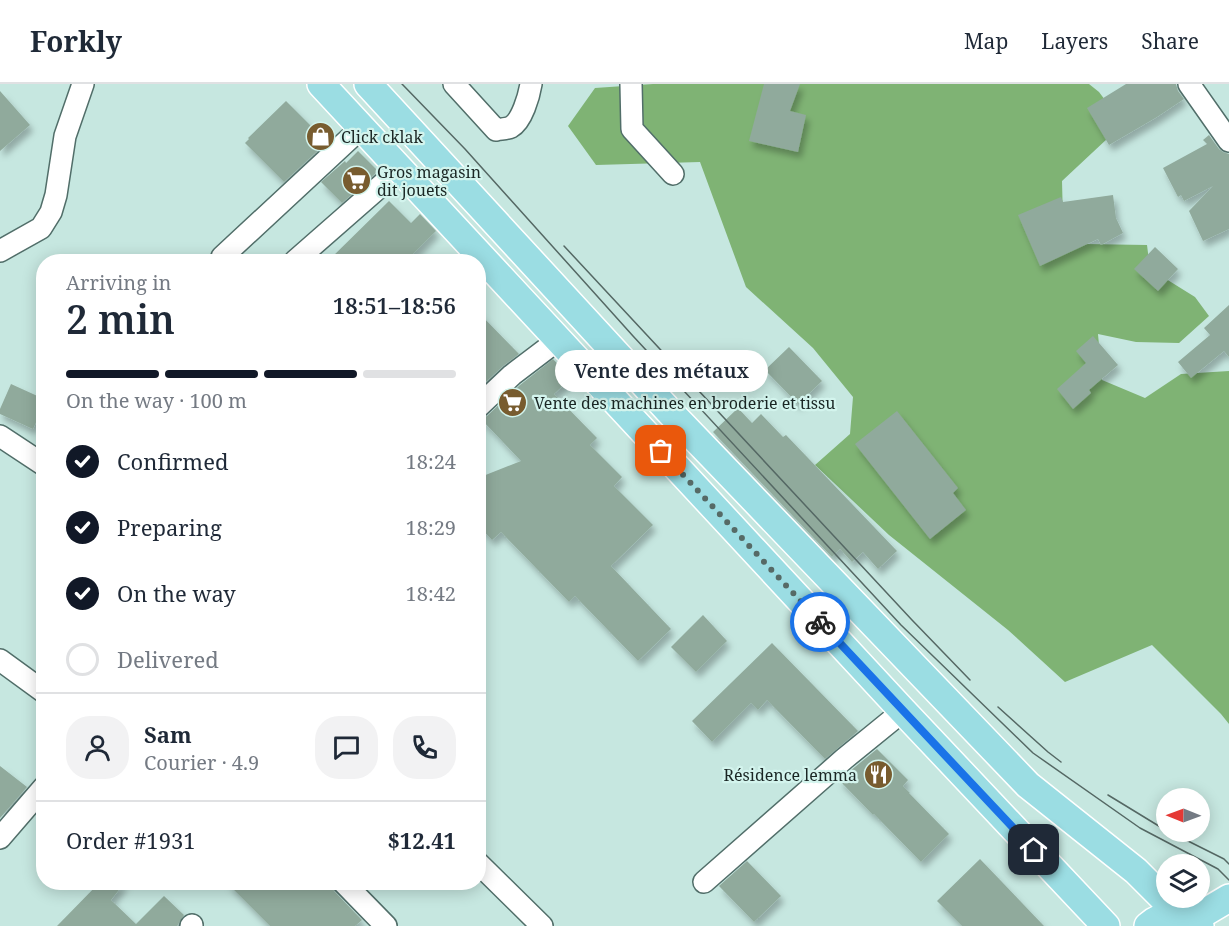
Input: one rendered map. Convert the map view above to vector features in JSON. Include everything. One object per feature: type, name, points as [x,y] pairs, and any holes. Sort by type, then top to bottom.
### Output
[{"type":"main road","points":[[321,84],[478,254]]},
{"type":"main road","points":[[368,84],[661,402],[1028,785],[1145,879],[1190,920]]},
{"type":"main road","points":[[486,263],[1106,926]]},
{"type":"main road","points":[[1117,856],[1156,875]]},
{"type":"main road","points":[[1210,895],[1228,898]]},
{"type":"main road","points":[[1148,926],[1159,918],[1169,915],[1190,920],[1228,898]]},
{"type":"street","points":[[0,251],[41,228],[51,212],[56,195],[65,136],[83,84]]},
{"type":"street","points":[[454,84],[496,130],[510,128],[519,120],[531,84]]},
{"type":"street","points":[[631,84],[632,129],[673,174]]},
{"type":"street","points":[[1190,84],[1229,141]]},
{"type":"street","points":[[225,254],[361,128]]},
{"type":"street","points":[[303,254],[400,170]]},
{"type":"street","points":[[486,399],[512,375],[558,340]]},
{"type":"street","points":[[0,436],[36,460]]},
{"type":"street","points":[[0,660],[36,686]]},
{"type":"street","points":[[704,882],[844,759],[903,711]]},
{"type":"street","points":[[0,838],[36,796]]},
{"type":"street","points":[[486,871],[542,926]]},
{"type":"street","points":[[352,890],[386,926]]},
{"type":"green space","points":[[653,84],[1089,84],[1099,92],[1123,124],[1062,181],[1063,220],[1085,244],[1147,245],[1150,269],[1195,297],[1209,316],[1179,343],[1136,342],[1098,334],[1102,380],[1145,398],[1181,374],[1229,371],[1229,724],[1152,645],[1065,682],[1008,630],[889,535],[815,465],[850,434],[853,397],[813,348],[746,287],[700,162],[596,165],[568,126],[595,88]]},
{"type":"building","points":[[764,84],[800,84],[790,111],[806,115],[798,152],[749,141]]},
{"type":"building","points":[[1126,84],[1176,84],[1184,99],[1109,145],[1087,108]]},
{"type":"building","points":[[0,91],[30,125],[0,151]]},
{"type":"building","points":[[286,101],[327,142],[284,182],[245,143]]},
{"type":"building","points":[[1209,135],[1219,149],[1229,154],[1229,229],[1203,241],[1189,211],[1213,186],[1184,201],[1181,195],[1178,197],[1163,168],[1207,144],[1203,140]]},
{"type":"building","points":[[358,151],[378,171],[342,203],[321,182]]},
{"type":"building","points":[[1113,195],[1116,218],[1123,233],[1101,245],[1098,239],[1040,266],[1018,215],[1061,197],[1063,202]]},
{"type":"building","points":[[389,201],[411,223],[420,214],[436,231],[413,254],[335,254]]},
{"type":"building","points":[[1155,247],[1178,269],[1158,291],[1134,269]]},
{"type":"building","points":[[1229,305],[1229,357],[1224,351],[1191,378],[1178,362],[1210,335],[1204,328]]},
{"type":"building","points":[[486,320],[519,354],[486,382]]},
{"type":"building","points":[[1093,336],[1118,365],[1089,390],[1091,393],[1073,409],[1057,389],[1086,363],[1076,351]]},
{"type":"building","points":[[789,347],[822,381],[798,404],[765,370]]},
{"type":"building","points":[[553,359],[571,378],[554,394],[597,438],[590,445],[622,477],[614,486],[653,525],[611,566],[671,629],[638,661],[575,596],[569,602],[501,532],[492,540],[486,534],[486,475],[521,461],[486,424],[486,416]]},
{"type":"building","points":[[11,384],[36,395],[36,422],[33,429],[0,414]]},
{"type":"building","points":[[738,408],[752,423],[761,414],[783,437],[786,435],[897,551],[878,569],[863,552],[852,562],[840,549],[832,557],[713,432]]},
{"type":"building","points":[[897,411],[958,488],[953,493],[966,510],[930,539],[855,444]]},
{"type":"building","points":[[703,615],[727,641],[696,672],[671,647]]},
{"type":"building","points":[[772,643],[858,731],[825,759],[767,700],[758,710],[751,703],[712,742],[692,721]]},
{"type":"building","points":[[877,749],[908,780],[903,786],[949,834],[921,862],[839,780]]},
{"type":"building","points":[[0,766],[27,787],[0,818]]},
{"type":"building","points":[[980,859],[1044,926],[962,926],[937,901]]},
{"type":"building","points":[[747,861],[781,896],[754,922],[719,886]]},
{"type":"building","points":[[92,890],[119,890],[111,900],[136,924],[164,896],[184,915],[177,926],[57,926]]},
{"type":"building","points":[[234,890],[334,890],[362,920],[355,926],[270,926]]},
{"type":"tram line","points":[[402,84],[465,149],[633,336],[901,625],[1033,753],[1140,828],[1218,869],[1229,880]]},
{"type":"tram line","points":[[564,246],[970,680]]},
{"type":"tram line","points":[[998,707],[1061,762]]},
{"type":"tram line","points":[[1108,795],[1156,824]]},
{"type":"tram line","points":[[1190,842],[1224,859],[1229,864]]},
{"type":"way so far","points":[[661,451],[820,622]]},
{"type":"place","name":"Click cklak","points":[[320,137]]},
{"type":"place","name":"Gros magasin dit jouets","points":[[356,181]]},
{"type":"place","name":"Vente des machines en broderie et tissu","points":[[513,403]]},
{"type":"place","name":"Vente des métaux","points":[[661,451]]},
{"type":"place","name":"Résidence lemma","points":[[878,775]]},
{"type":"route","points":[[820,622],[1034,850]]}]
